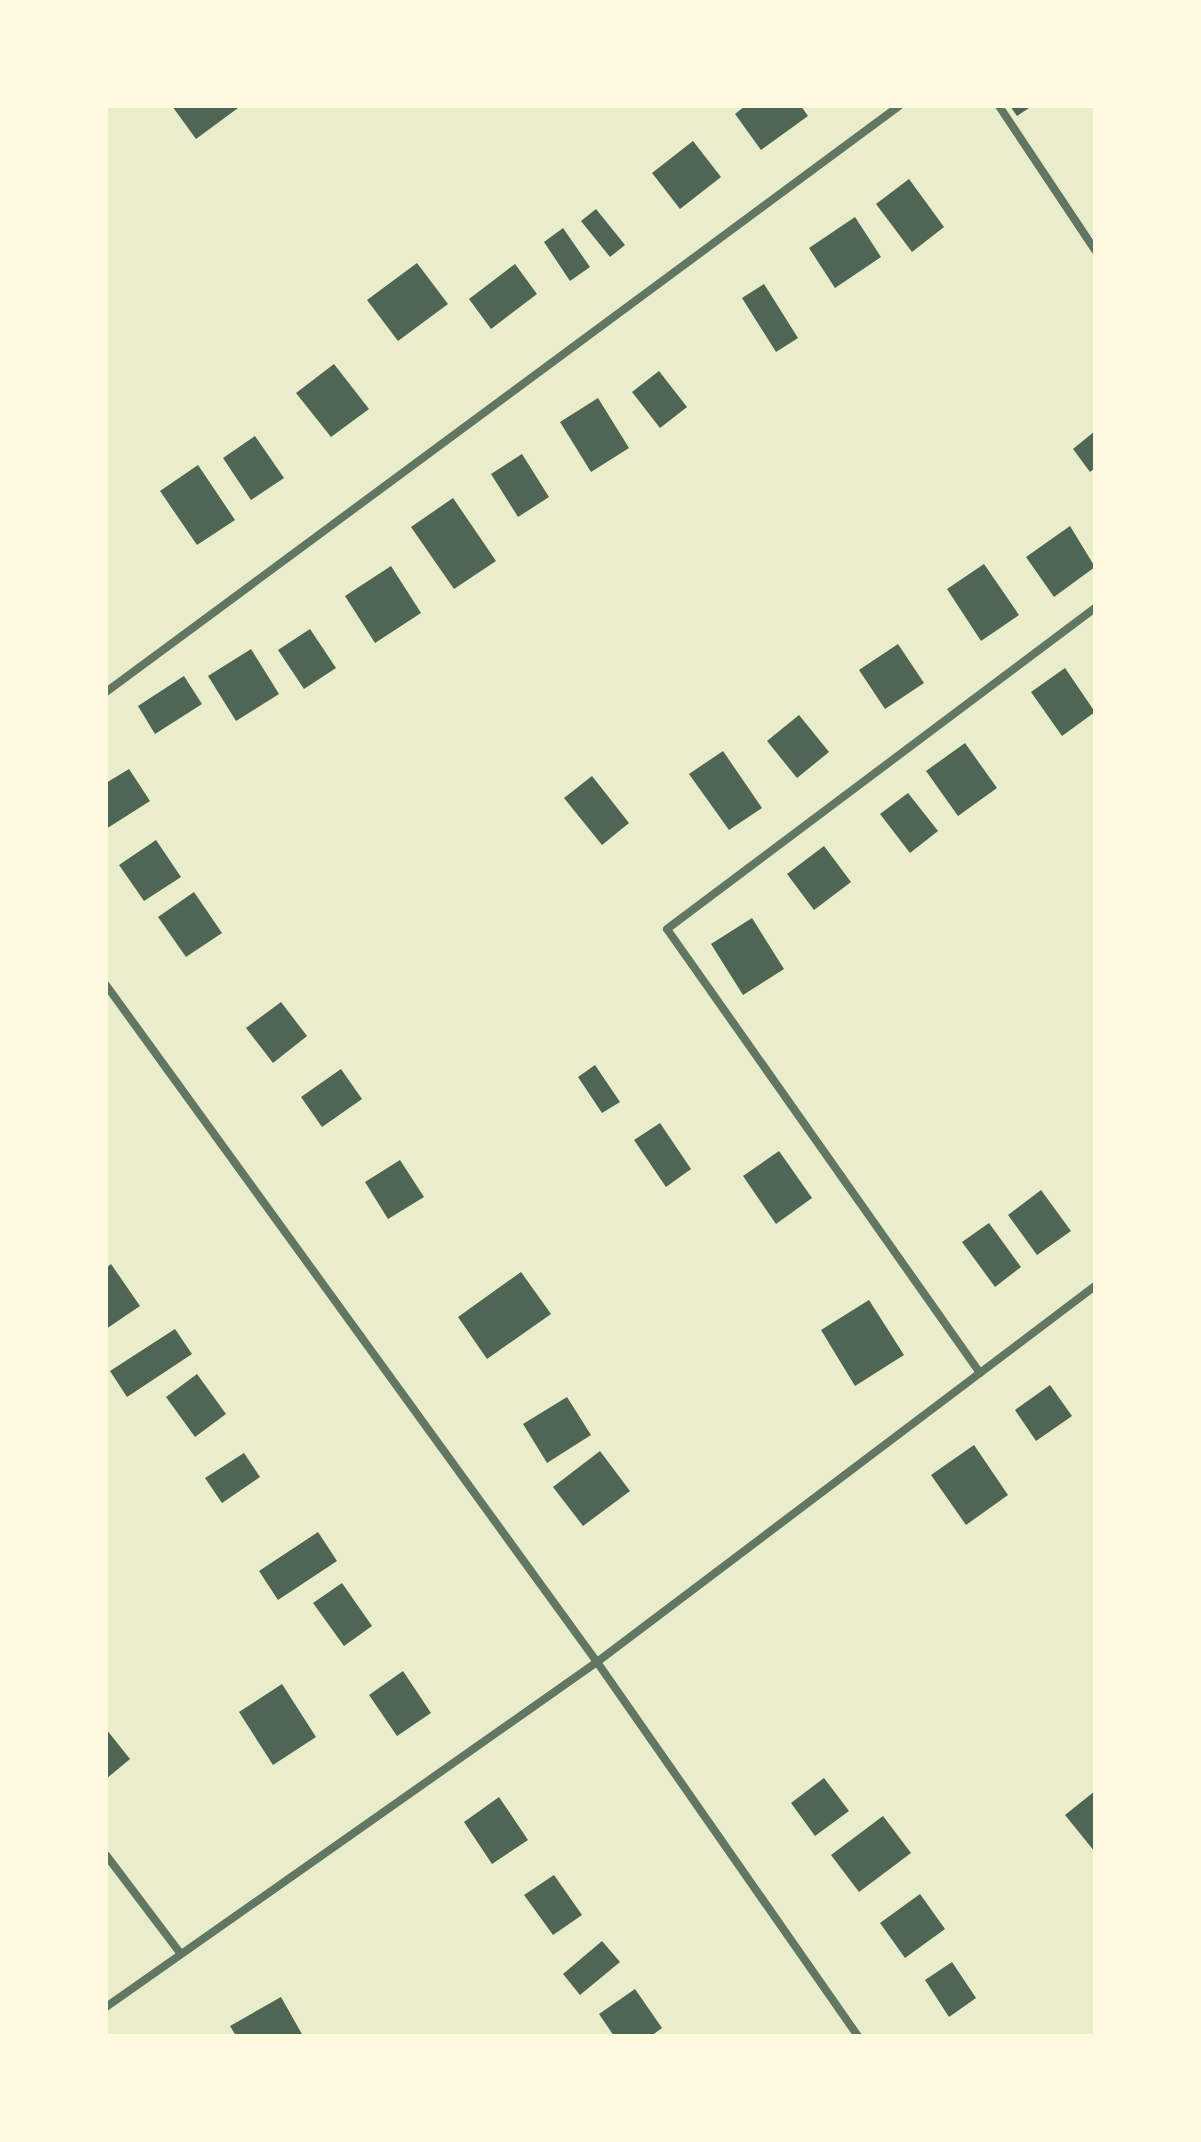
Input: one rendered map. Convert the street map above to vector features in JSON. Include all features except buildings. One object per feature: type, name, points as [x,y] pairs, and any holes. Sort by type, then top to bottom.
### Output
[{"type":"street","points":[[106,692],[899,106]]},
{"type":"street","points":[[999,106],[1095,250]]},
{"type":"street","points":[[980,1373],[667,929],[1095,608]]},
{"type":"street","points":[[106,985],[597,1662],[858,2036]]},
{"type":"street","points":[[106,2007],[597,1662],[1095,1286]]},
{"type":"street","points":[[106,1855],[181,1954]]}]
